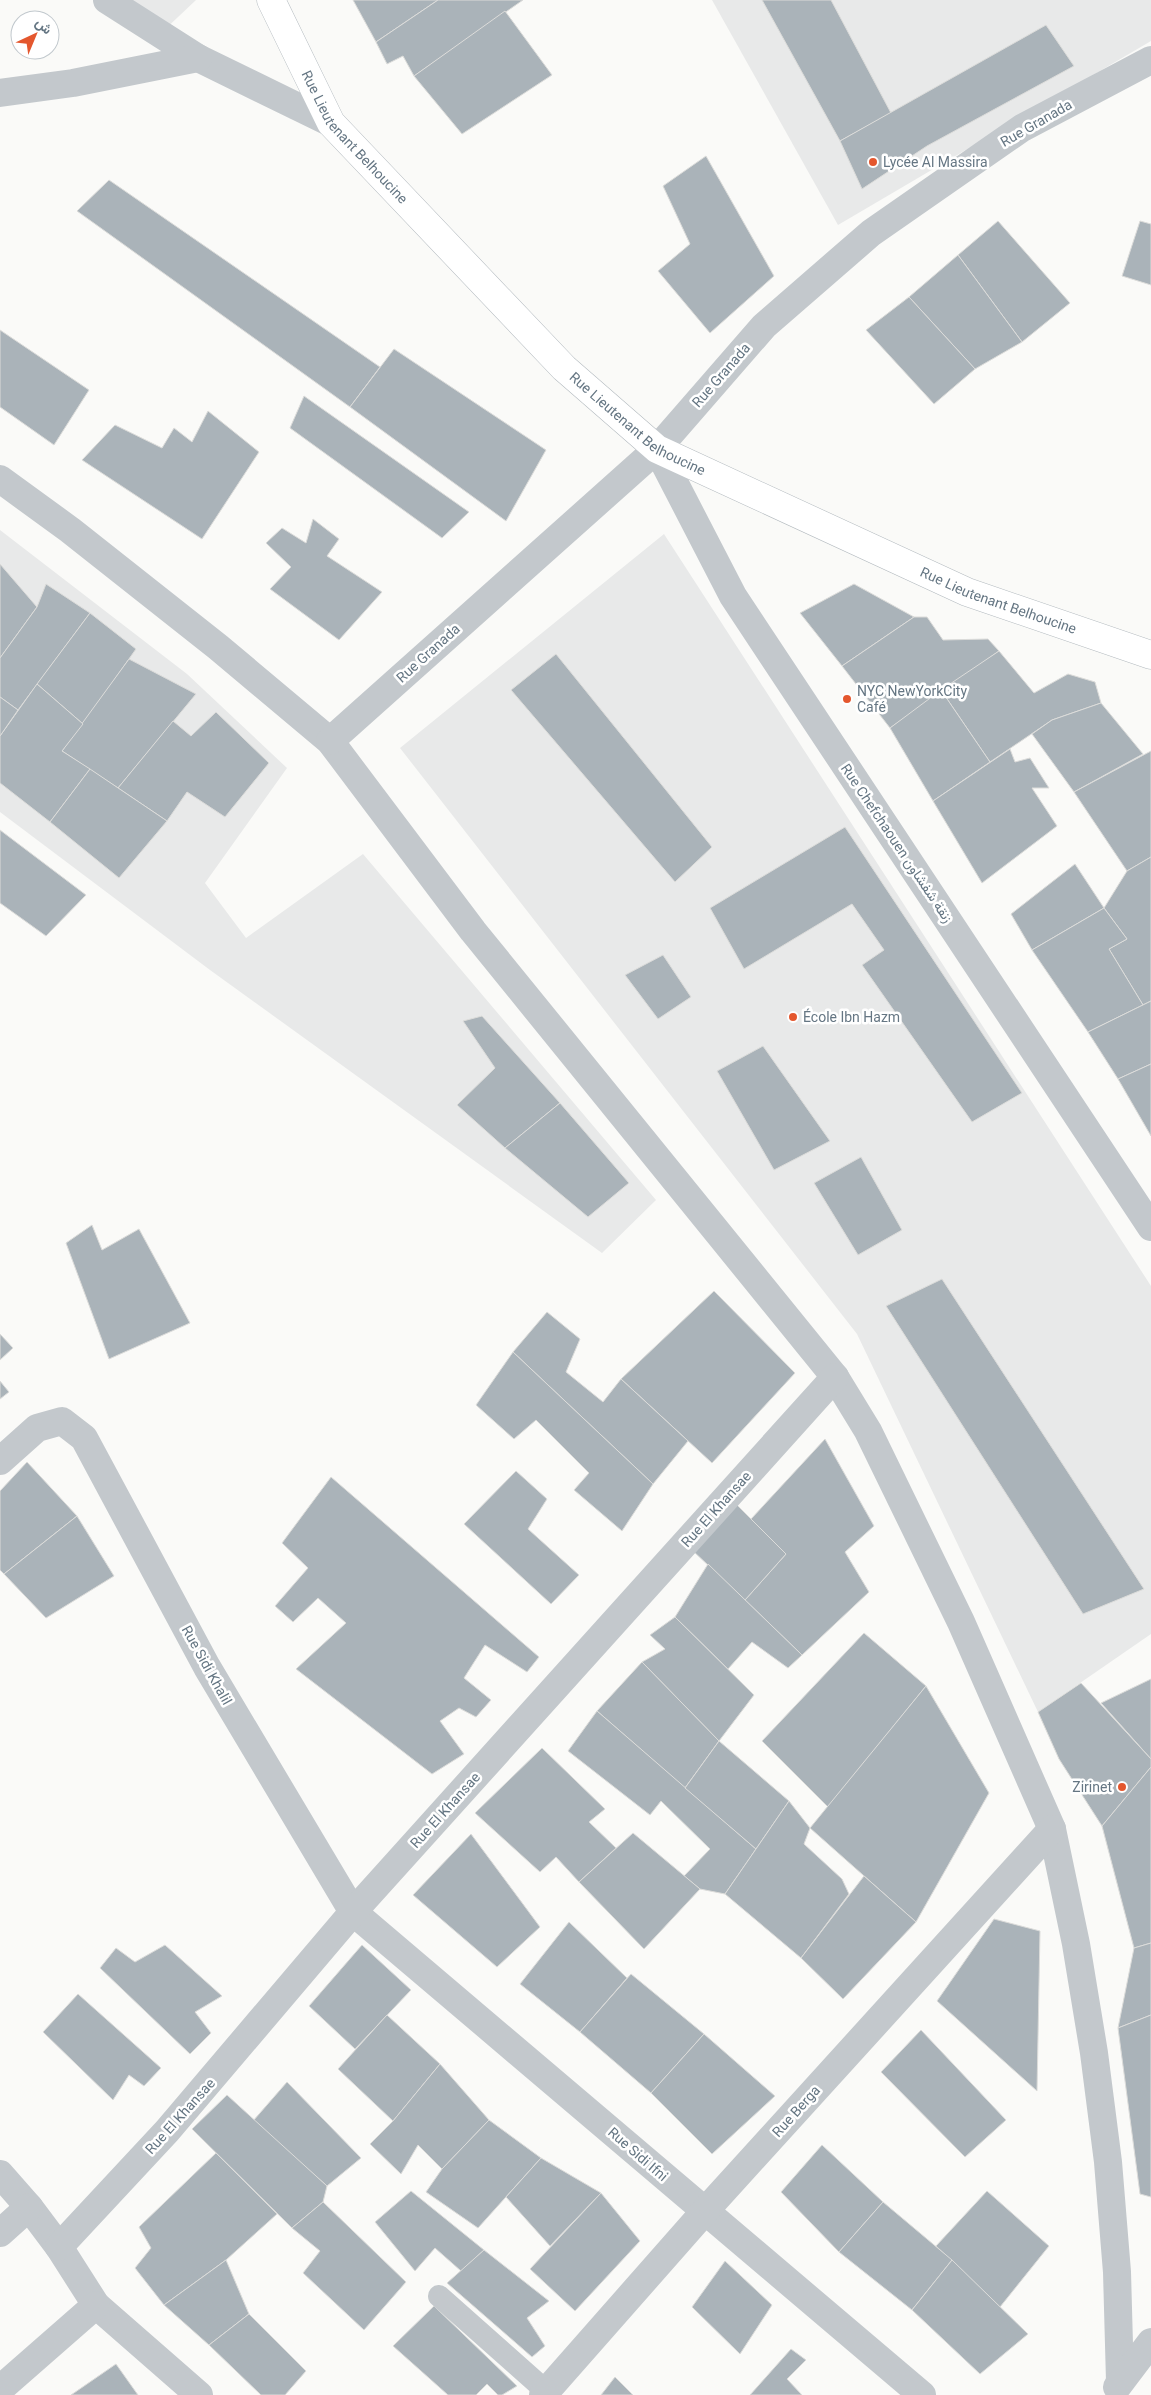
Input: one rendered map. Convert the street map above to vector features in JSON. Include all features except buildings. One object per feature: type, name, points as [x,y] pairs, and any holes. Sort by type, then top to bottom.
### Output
[{"type":"street","points":[[107,0],[198,58],[331,123]]},
{"type":"street","name":"Rue Lieutenant Belhoucine","points":[[271,0],[331,123],[564,368],[657,449],[967,592],[1151,655]]},
{"type":"street","points":[[0,92],[73,83],[198,58]]},
{"type":"street","name":"Rue Granada","points":[[330,741],[657,449],[764,326],[871,233],[1022,128],[1151,60]]},
{"type":"street","name":"Rue Chefchaouen زنقة شفشاون","points":[[657,449],[733,596],[1151,1227]]},
{"type":"street","points":[[0,479],[70,530],[218,647],[330,741],[473,931],[835,1377],[868,1431],[961,1622],[1052,1829],[1076,1944],[1095,2063],[1108,2162],[1116,2262],[1116,2388]]},
{"type":"street","name":"Rue El Khansae","points":[[59,2247],[167,2131],[353,1912],[835,1377]]},
{"type":"street","name":"Rue Sidi Khalil","points":[[0,1461],[37,1428],[62,1421],[84,1438],[207,1667],[353,1912]]},
{"type":"street","name":"Rue Berga","points":[[544,2393],[705,2211],[1052,1829]]},
{"type":"street","name":"Rue Sidi Ifni","points":[[353,1912],[922,2395]]},
{"type":"street","points":[[0,2174],[29,2207],[59,2247],[96,2305],[199,2395]]},
{"type":"street","points":[[0,2233],[29,2207]]},
{"type":"street","points":[[0,2389],[96,2305]]},
{"type":"street","points":[[1116,2388],[1151,2342]]},
{"type":"lane","points":[[439,2296],[544,2393]]},
{"type":"shaded area","points":[[115,0],[196,0],[160,34]]},
{"type":"shaded area","name":"Lycée Al Massira","points":[[712,0],[1151,0],[1151,41],[838,225]]},
{"type":"shaded area","points":[[0,530],[187,674],[287,768],[205,883],[246,938],[363,854],[656,1200],[602,1253],[210,970],[0,812]]},
{"type":"shaded area","name":"École Ibn Hazm","points":[[664,534],[1151,1286],[1151,1634],[1038,1712],[857,1334],[400,748]]},
{"type":"place","name":"Lycée Al Massira","points":[[873,162]]},
{"type":"place","name":"NYC NewYorkCity Café","points":[[847,699]]},
{"type":"place","name":"École Ibn Hazm","points":[[793,1017]]},
{"type":"place","name":"Zirinet","points":[[1122,1787]]}]
